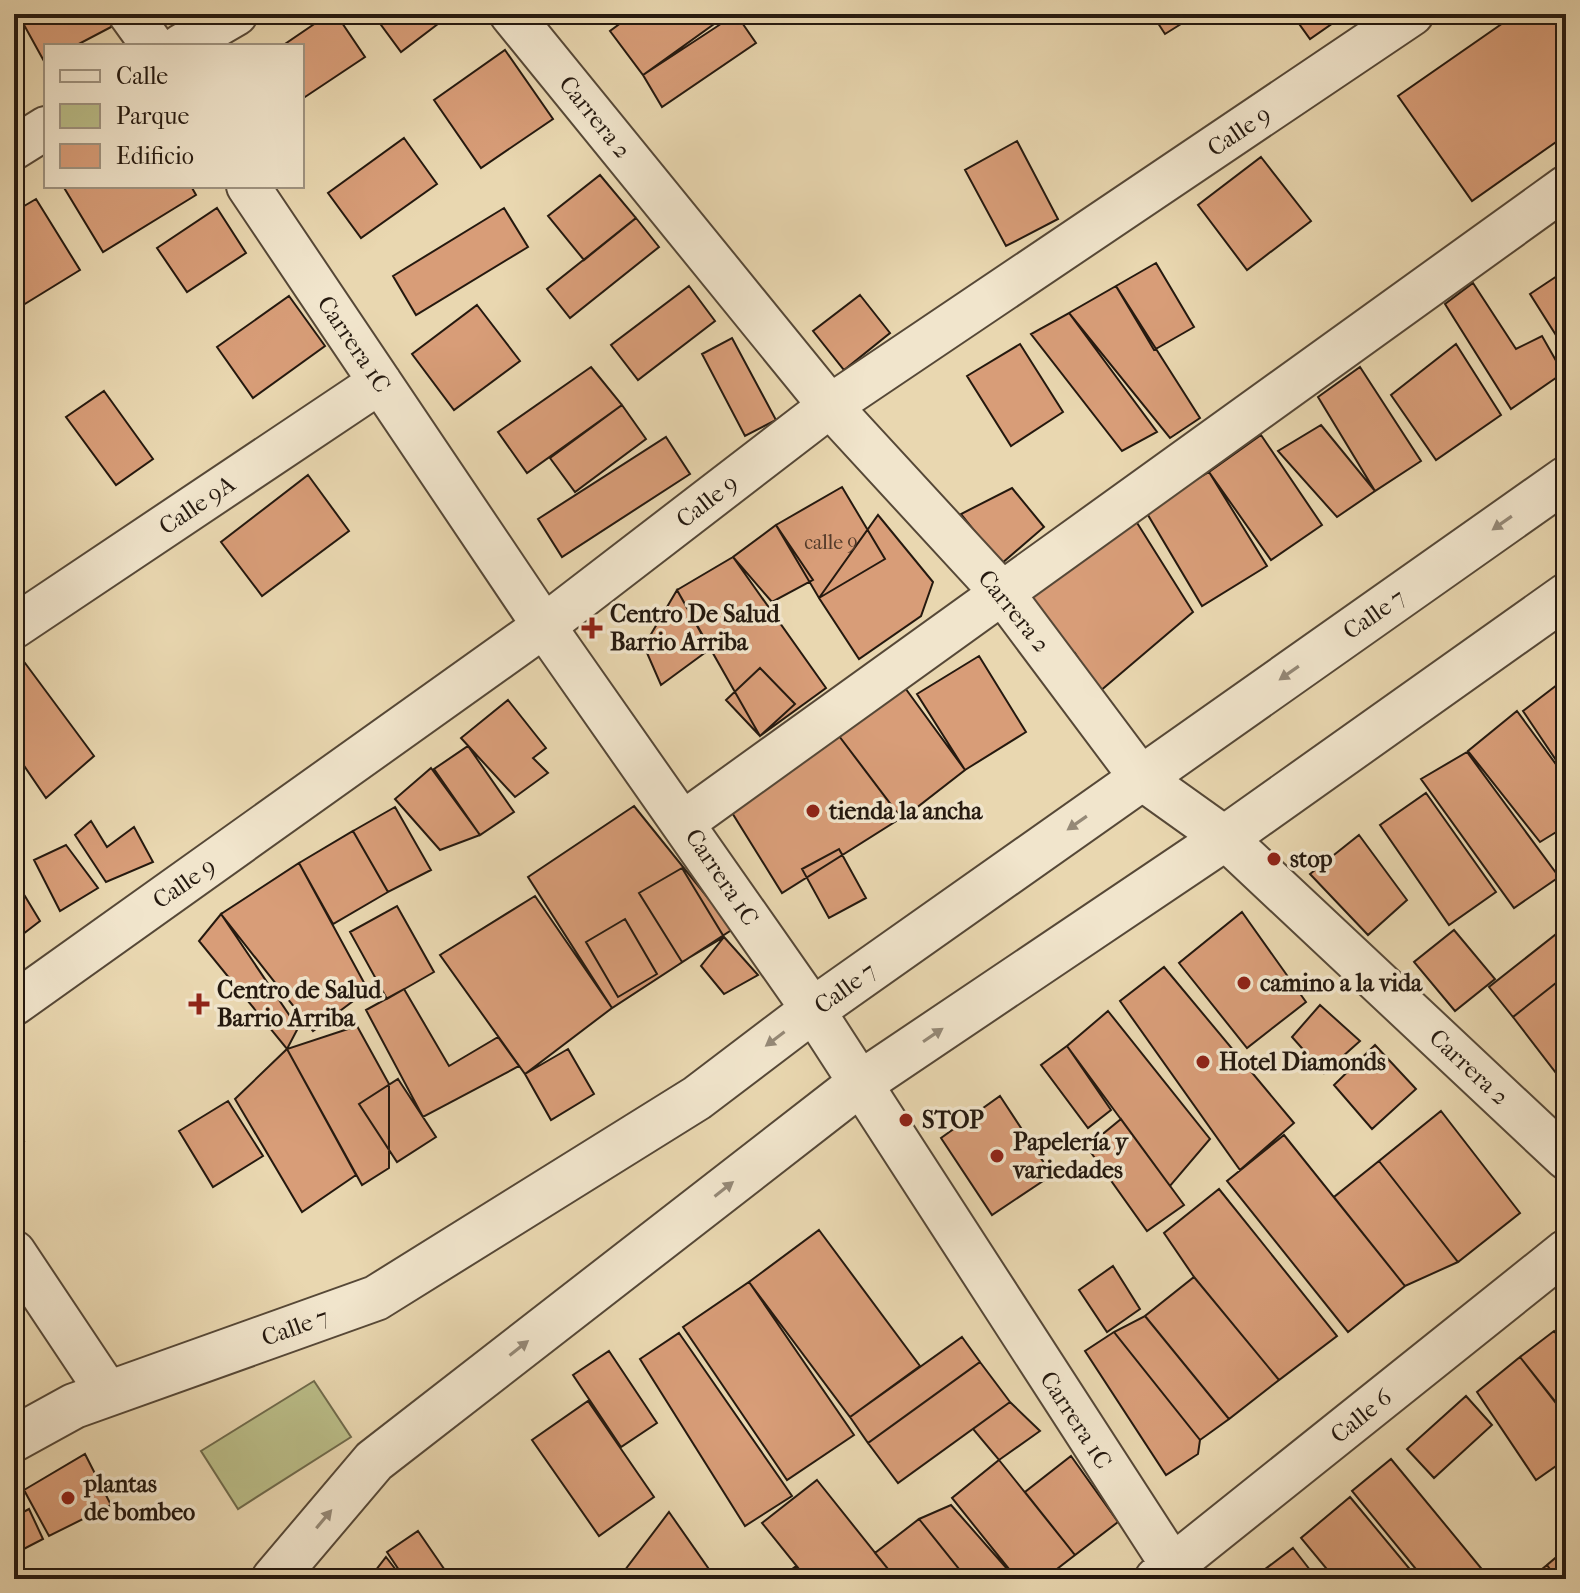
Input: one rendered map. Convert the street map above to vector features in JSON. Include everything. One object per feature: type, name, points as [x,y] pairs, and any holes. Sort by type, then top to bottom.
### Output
[{"type":"street","points":[[130,14],[152,44]]},
{"type":"street","points":[[184,44],[236,14]]},
{"type":"street","name":"Carrera 2","points":[[511,14],[830,406],[1004,595],[1141,778],[1225,838],[1566,1158]]},
{"type":"street","name":"Calle 9","points":[[14,1004],[544,626],[830,406],[1412,14]]},
{"type":"street","points":[[14,148],[44,129]]},
{"type":"street","points":[[684,822],[1004,595],[1566,187]]},
{"type":"street","name":"Carrera 1C","points":[[249,188],[544,626],[813,1010],[1170,1575]]},
{"type":"street","name":"Calle 9A","points":[[14,627],[380,382]]},
{"type":"street","name":"Calle 7","points":[[91,1400],[376,1298],[697,1098],[813,1010],[1566,479]]},
{"type":"street","points":[[274,1579],[374,1461],[858,1085],[1225,838],[1566,596]]},
{"type":"street","name":"Calle 6","points":[[1170,1575],[1566,1251]]},
{"type":"street","points":[[14,1252],[91,1400]]},
{"type":"street","points":[[14,1406],[91,1400]]},
{"type":"street","points":[[14,1439],[91,1400]]},
{"type":"green space","points":[[314,1381],[351,1437],[238,1509],[201,1451]]},
{"type":"building","points":[[18,14],[106,14],[113,26],[79,44],[44,44],[44,61]]},
{"type":"building","points":[[329,14],[336,14],[365,57],[304,98],[304,44],[285,44]]},
{"type":"building","points":[[373,14],[451,14],[401,52]]},
{"type":"building","points":[[633,14],[728,14],[643,75],[610,31]]},
{"type":"building","points":[[736,14],[756,43],[662,107],[643,75]]},
{"type":"building","points":[[1152,14],[1197,14],[1165,34]]},
{"type":"building","points":[[1292,14],[1346,14],[1310,39]]},
{"type":"building","points":[[1516,14],[1566,14],[1566,135],[1472,201],[1398,96]]},
{"type":"building","points":[[505,50],[553,119],[481,168],[434,100]]},
{"type":"building","points":[[404,138],[437,184],[361,238],[328,193]]},
{"type":"building","points":[[1017,141],[1058,219],[1006,246],[965,170]]},
{"type":"building","points":[[1261,157],[1311,221],[1247,270],[1198,205]]},
{"type":"building","points":[[600,175],[636,218],[584,260],[548,216]]},
{"type":"building","points":[[64,188],[192,188],[196,195],[103,252]]},
{"type":"building","points":[[36,199],[80,270],[15,310],[14,212]]},
{"type":"building","points":[[217,208],[246,253],[187,292],[157,248]]},
{"type":"building","points":[[504,208],[528,247],[416,315],[393,276]]},
{"type":"building","points":[[636,218],[659,247],[570,318],[547,289]]},
{"type":"building","points":[[1156,263],[1194,327],[1154,350],[1116,286]]},
{"type":"building","points":[[1566,270],[1566,351],[1530,294]]},
{"type":"building","points":[[1473,283],[1516,349],[1542,336],[1563,373],[1511,409],[1445,304]]},
{"type":"building","points":[[689,286],[715,321],[638,380],[611,345]]},
{"type":"building","points":[[1116,286],[1200,418],[1170,438],[1069,313]]},
{"type":"building","points":[[860,295],[890,333],[844,370],[813,331]]},
{"type":"building","points":[[289,296],[325,346],[253,398],[217,347]]},
{"type":"building","points":[[477,305],[520,361],[454,410],[412,354]]},
{"type":"building","points":[[1069,313],[1157,432],[1122,451],[1031,334]]},
{"type":"building","points":[[732,338],[776,420],[745,436],[702,354]]},
{"type":"building","points":[[1020,344],[1063,412],[1011,446],[967,376]]},
{"type":"building","points":[[1456,344],[1501,415],[1436,460],[1391,395]]},
{"type":"building","points":[[591,367],[622,405],[527,473],[498,432]]},
{"type":"building","points":[[1360,367],[1421,461],[1375,491],[1318,397]]},
{"type":"building","points":[[104,391],[153,459],[116,485],[66,417]]},
{"type":"building","points":[[622,405],[646,439],[575,492],[550,458]]},
{"type":"building","points":[[1321,425],[1375,491],[1337,517],[1278,451]]},
{"type":"building","points":[[1261,435],[1322,525],[1271,560],[1209,472]]},
{"type":"building","points":[[666,437],[690,474],[562,557],[538,519]]},
{"type":"building","points":[[1209,472],[1267,566],[1202,606],[1145,510]]},
{"type":"building","points":[[308,475],[349,531],[262,596],[221,542]]},
{"type":"building","points":[[842,487],[885,559],[819,598],[776,525]]},
{"type":"building","points":[[1012,488],[1044,527],[1001,564],[961,514]]},
{"type":"building","points":[[878,515],[933,582],[921,616],[859,659],[819,598]]},
{"type":"building","points":[[1134,518],[1193,612],[1099,692],[1075,653],[1058,663],[1019,591]]},
{"type":"building","points":[[776,525],[813,580],[772,602],[733,557]]},
{"type":"building","points":[[733,557],[826,688],[760,736],[677,590]]},
{"type":"building","points":[[677,590],[710,649],[661,685],[644,646]]},
{"type":"building","points":[[979,656],[1026,732],[965,770],[917,694]]},
{"type":"building","points":[[25,663],[94,756],[46,798],[14,751],[14,670]]},
{"type":"building","points":[[760,668],[795,704],[760,736],[726,700]]},
{"type":"building","points":[[1566,678],[1566,775],[1523,711]]},
{"type":"building","points":[[900,681],[965,770],[902,819],[836,732]]},
{"type":"building","points":[[508,700],[546,748],[533,758],[548,773],[515,797],[461,738]]},
{"type":"building","points":[[1517,711],[1566,778],[1566,826],[1540,842],[1468,751]]},
{"type":"building","name":"tienda la ancha","points":[[836,732],[901,818],[782,893],[726,803]]},
{"type":"building","points":[[468,746],[514,812],[480,835],[434,769]]},
{"type":"building","points":[[1467,752],[1559,877],[1514,908],[1421,779]]},
{"type":"building","points":[[431,768],[480,835],[440,850],[395,799]]},
{"type":"building","points":[[1426,793],[1496,892],[1449,925],[1380,825]]},
{"type":"building","points":[[634,806],[733,929],[612,1008],[528,877]]},
{"type":"building","points":[[395,807],[431,870],[388,892],[353,831]]},
{"type":"building","points":[[91,821],[107,847],[134,827],[153,862],[106,882],[75,835]]},
{"type":"building","points":[[353,831],[388,892],[333,924],[299,863]]},
{"type":"building","points":[[1359,835],[1407,900],[1368,935],[1310,874]]},
{"type":"building","points":[[66,845],[98,888],[60,911],[34,860]]},
{"type":"building","points":[[839,849],[866,898],[829,918],[802,869]]},
{"type":"building","points":[[299,863],[368,990],[313,1031],[221,914]]},
{"type":"building","points":[[682,868],[724,937],[682,962],[639,893]]},
{"type":"building","points":[[14,878],[40,921],[14,941]]},
{"type":"building","points":[[535,896],[612,1008],[525,1074],[440,955]]},
{"type":"building","points":[[397,906],[434,972],[387,999],[350,932]]},
{"type":"building","name":"camino a la vida","points":[[1242,912],[1306,1002],[1247,1048],[1179,963]]},
{"type":"building","points":[[221,914],[298,1028],[287,1049],[199,941]]},
{"type":"building","points":[[625,919],[657,974],[618,997],[586,942]]},
{"type":"building","points":[[1454,930],[1495,979],[1455,1011],[1414,962]]},
{"type":"building","points":[[1560,931],[1566,939],[1566,975],[1513,1017],[1489,987]]},
{"type":"building","points":[[724,937],[758,975],[724,994],[701,966]]},
{"type":"building","name":"Hotel Diamonds","points":[[1164,967],[1294,1123],[1240,1170],[1120,1001]]},
{"type":"building","points":[[1566,975],[1566,1086],[1513,1017]]},
{"type":"building","points":[[404,989],[449,1066],[498,1037],[519,1066],[423,1117],[366,1010]]},
{"type":"building","points":[[1320,1005],[1360,1041],[1324,1073],[1292,1037]]},
{"type":"building","points":[[1108,1011],[1210,1139],[1170,1186],[1067,1046]]},
{"type":"building","points":[[357,1026],[389,1084],[389,1168],[362,1185],[287,1049]]},
{"type":"building","points":[[1375,1045],[1416,1089],[1372,1129],[1334,1085]]},
{"type":"building","points":[[1067,1046],[1111,1110],[1088,1128],[1041,1065]]},
{"type":"building","points":[[287,1049],[356,1175],[302,1212],[235,1099]]},
{"type":"building","points":[[568,1049],[594,1094],[551,1120],[525,1074]]},
{"type":"building","points":[[398,1079],[436,1137],[397,1162],[359,1104]]},
{"type":"building","name":"Papelería y variedades","points":[[1000,1096],[1052,1175],[992,1215],[941,1138]]},
{"type":"building","points":[[228,1101],[263,1156],[213,1187],[179,1131]]},
{"type":"building","points":[[1441,1111],[1520,1213],[1458,1262],[1379,1161]]},
{"type":"building","points":[[1121,1119],[1184,1205],[1147,1231],[1087,1147]]},
{"type":"building","points":[[14,1126],[24,1141],[14,1149]]},
{"type":"building","points":[[1284,1135],[1405,1286],[1348,1332],[1227,1181]]},
{"type":"building","points":[[1379,1161],[1458,1262],[1405,1286],[1334,1197]]},
{"type":"building","points":[[1219,1189],[1337,1336],[1279,1380],[1194,1277],[1164,1233]]},
{"type":"building","points":[[819,1230],[920,1366],[850,1417],[749,1282]]},
{"type":"building","points":[[1113,1266],[1140,1309],[1107,1332],[1079,1290]]},
{"type":"building","points":[[1194,1277],[1279,1380],[1229,1419],[1145,1316]]},
{"type":"building","points":[[749,1282],[854,1435],[787,1480],[683,1327]]},
{"type":"building","points":[[1145,1316],[1229,1419],[1200,1440],[1114,1332]]},
{"type":"building","points":[[1554,1331],[1566,1345],[1566,1416],[1520,1357]]},
{"type":"building","points":[[1114,1332],[1200,1440],[1198,1454],[1166,1475],[1085,1351]]},
{"type":"building","points":[[679,1333],[792,1496],[745,1526],[640,1359]]},
{"type":"building","points":[[962,1337],[980,1362],[868,1443],[850,1417]]},
{"type":"building","points":[[609,1351],[657,1423],[621,1447],[573,1375]]},
{"type":"building","points":[[1520,1357],[1566,1415],[1566,1459],[1536,1480],[1477,1392]]},
{"type":"building","points":[[980,1362],[1010,1402],[898,1483],[868,1443]]},
{"type":"building","points":[[1466,1396],[1492,1425],[1434,1478],[1407,1449]]},
{"type":"building","points":[[588,1401],[654,1497],[599,1536],[532,1440]]},
{"type":"building","points":[[1010,1402],[1040,1431],[999,1460],[973,1429]]},
{"type":"building","name":"plantas de bombeo","points":[[85,1454],[111,1505],[49,1536],[24,1490]]},
{"type":"building","points":[[1071,1456],[1118,1522],[1075,1555],[1025,1492]]},
{"type":"building","points":[[1391,1459],[1490,1579],[1424,1579],[1352,1491]]},
{"type":"building","points":[[999,1460],[1075,1555],[1044,1579],[1017,1579],[952,1498]]},
{"type":"building","points":[[817,1480],[896,1579],[807,1579],[762,1523]]},
{"type":"building","points":[[1350,1497],[1418,1579],[1335,1579],[1301,1538]]},
{"type":"building","points":[[951,1505],[1016,1579],[967,1579],[919,1519]]},
{"type":"building","points":[[29,1509],[43,1539],[14,1554],[14,1517]]},
{"type":"building","points":[[669,1512],[713,1575],[706,1579],[632,1579],[625,1570]]},
{"type":"building","points":[[919,1519],[967,1579],[896,1579],[875,1553]]},
{"type":"building","points":[[418,1531],[451,1579],[405,1579],[387,1552]]},
{"type":"building","points":[[1293,1548],[1317,1579],[1252,1579]]},
{"type":"building","points":[[1566,1549],[1566,1579],[1557,1579],[1547,1565]]},
{"type":"building","points":[[386,1557],[403,1579],[369,1579]]},
{"type":"building","points":[[1547,1565],[1557,1579],[1530,1579]]},
{"type":"building","points":[[796,1566],[807,1579],[779,1579]]},
{"type":"place","name":"Centro De Salud Barrio Arriba","points":[[592,628]]},
{"type":"place","name":"tienda la ancha","points":[[813,811]]},
{"type":"place","name":"stop","points":[[1274,859]]},
{"type":"place","name":"camino a la vida","points":[[1244,983]]},
{"type":"place","name":"Centro de Salud Barrio Arriba","points":[[199,1004]]},
{"type":"place","name":"Hotel Diamonds","points":[[1203,1062]]},
{"type":"place","name":"STOP","points":[[906,1120]]},
{"type":"place","name":"Papelería y variedades","points":[[997,1156]]},
{"type":"place","name":"plantas de bombeo","points":[[68,1498]]}]
